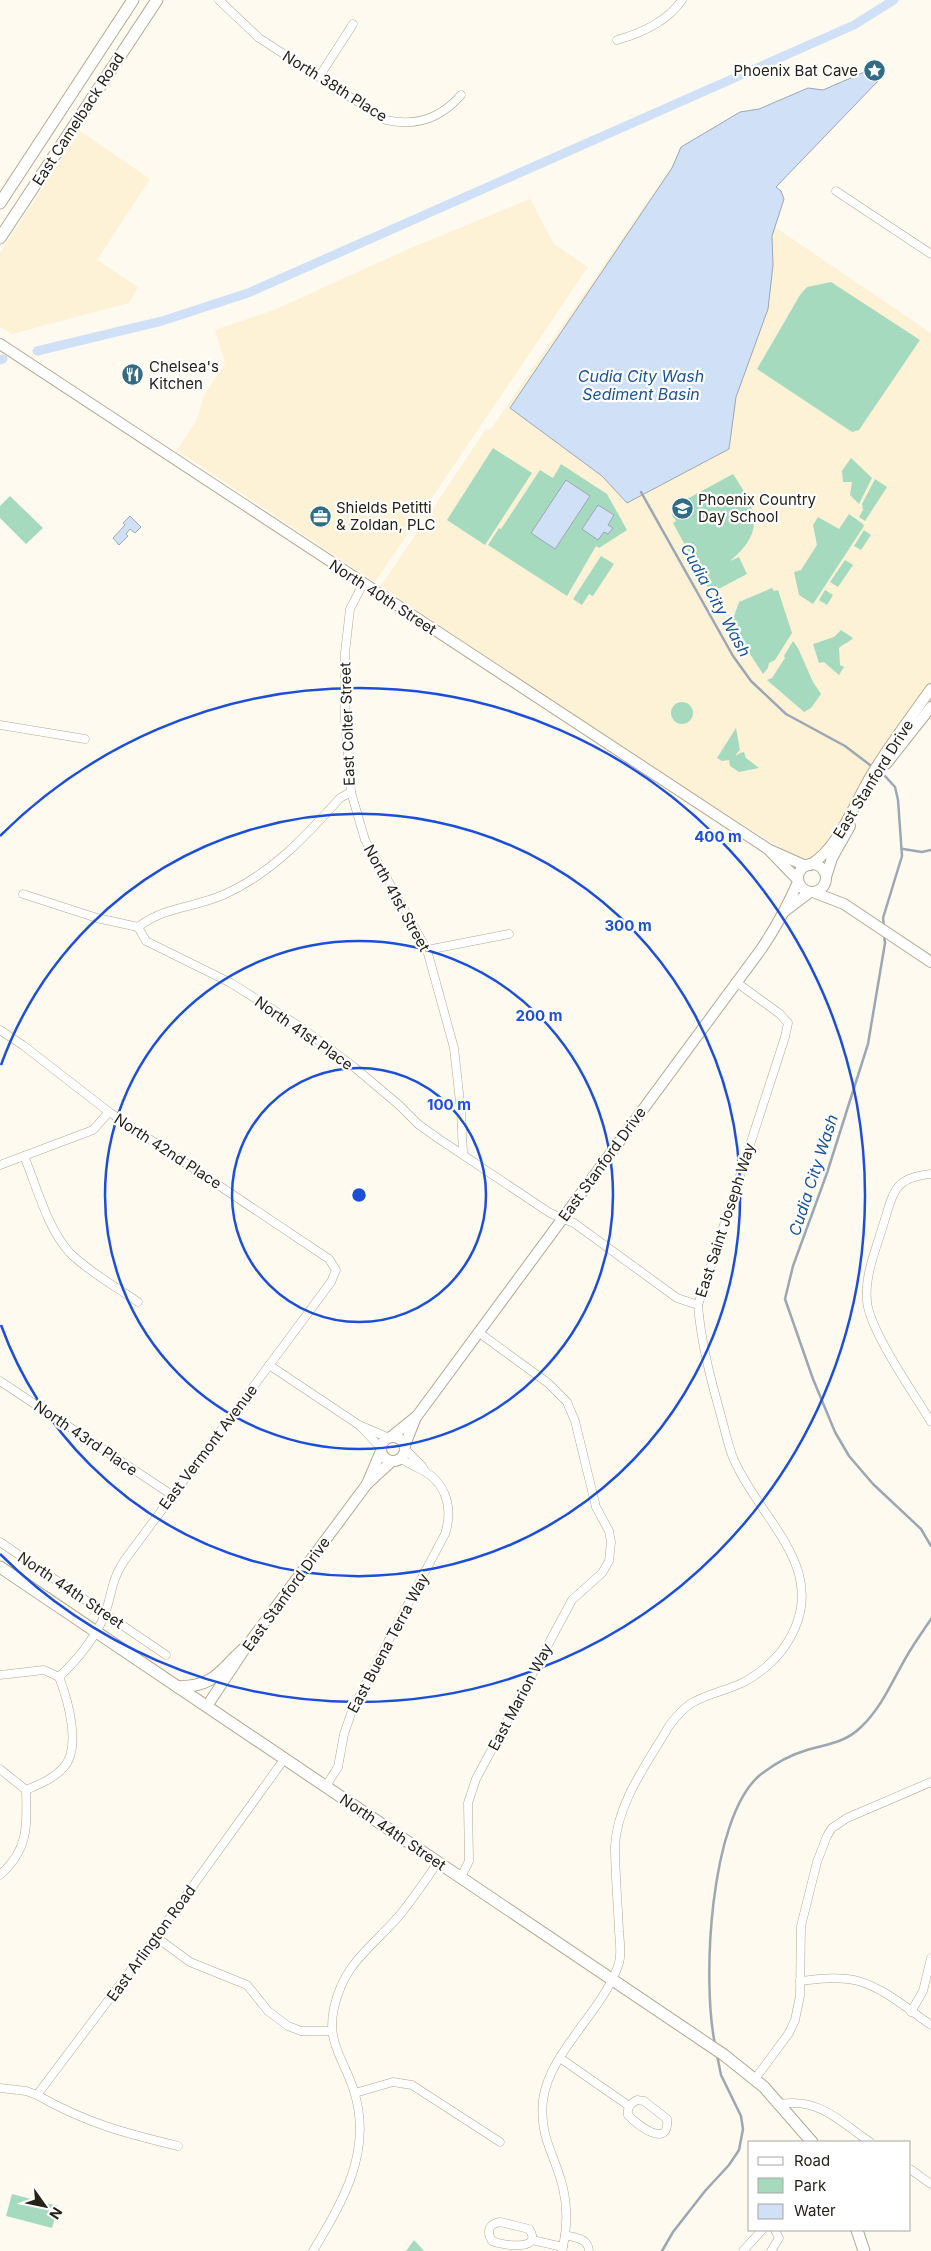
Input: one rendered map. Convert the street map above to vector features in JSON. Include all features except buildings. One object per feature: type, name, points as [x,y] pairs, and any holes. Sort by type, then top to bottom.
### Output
[{"type":"main road","name":"East Camelback Road","points":[[0,203],[133,0]]},
{"type":"main road","name":"East Camelback Road","points":[[0,238],[157,0]]},
{"type":"main road","points":[[67,101],[82,113]]},
{"type":"main road","name":"North 44th Street","points":[[0,1567],[692,2032],[755,2079],[780,2104],[811,2141]]},
{"type":"main road","points":[[178,1687],[195,1686],[208,1682],[246,1648]]},
{"type":"main road","points":[[857,2231],[864,2251]]},
{"type":"street","name":"North 38th Place","points":[[219,0],[259,38],[381,118],[399,123],[419,123],[446,110],[461,95]]},
{"type":"street","points":[[617,40],[641,33],[665,18],[682,0]]},
{"type":"street","points":[[319,77],[352,24]]},
{"type":"street","points":[[836,191],[931,254]]},
{"type":"street","name":"North 40th Street","points":[[2,345],[768,849],[808,865]]},
{"type":"street","name":"East Colter Street","points":[[138,927],[161,912],[222,895],[249,882],[285,856],[340,798],[351,792],[345,719],[345,653],[350,609],[363,584]]},
{"type":"street","name":"East Stanford Drive","points":[[808,865],[818,860],[833,843],[890,745],[931,690]]},
{"type":"street","name":"East Stanford Drive","points":[[826,878],[832,858],[876,778],[931,707]]},
{"type":"street","points":[[0,725],[85,739]]},
{"type":"street","name":"North 41st Street","points":[[351,792],[365,840],[427,950],[454,1048],[461,1111],[463,1153]]},
{"type":"street","name":"North 40th Street","points":[[768,849],[798,881]]},
{"type":"street","points":[[844,904],[834,893],[819,866],[808,865],[800,872],[798,881],[802,889],[844,904],[931,962]]},
{"type":"street","points":[[812,892],[823,887],[826,878]]},
{"type":"street","name":"East Stanford Drive","points":[[367,1484],[396,1460],[405,1447],[417,1416],[762,948],[785,911],[798,881]]},
{"type":"street","name":"East Stanford Drive","points":[[785,911],[812,892]]},
{"type":"street","points":[[23,894],[97,918],[138,927]]},
{"type":"street","name":"North 41st Place","points":[[138,927],[146,941],[231,983],[302,1028],[354,1067],[426,1130],[562,1218],[574,1223],[677,1298],[698,1305]]},
{"type":"street","points":[[427,950],[509,934]]},
{"type":"street","name":"East Saint Joseph Way","points":[[563,2249],[567,2221],[563,2186],[544,2136],[542,2118],[547,2083],[560,2058],[613,1979],[620,1957],[615,1844],[620,1818],[629,1797],[677,1715],[699,1699],[743,1682],[771,1662],[791,1635],[801,1609],[802,1589],[794,1556],[742,1478],[733,1457],[700,1328],[698,1305],[788,1023],[780,1014],[736,982]]},
{"type":"street","name":"North 42nd Place","points":[[0,1030],[24,1046],[109,1112],[329,1259],[336,1270]]},
{"type":"street","points":[[0,1166],[93,1130],[109,1112]]},
{"type":"street","points":[[24,1156],[47,1213],[61,1241],[78,1260],[138,1302]]},
{"type":"street","points":[[931,1174],[906,1178],[898,1186],[891,1198],[870,1272],[867,1302],[879,1336],[931,1422]]},
{"type":"street","name":"East Vermont Avenue","points":[[59,1677],[82,1651],[95,1631],[104,1613],[115,1574],[331,1282],[336,1270]]},
{"type":"street","name":"East Marion Way","points":[[461,1877],[469,1861],[468,1803],[476,1779],[572,1600],[596,1579],[609,1561],[611,1542],[609,1530],[596,1507],[575,1421],[567,1402],[548,1383],[478,1332]]},
{"type":"street","points":[[269,1365],[359,1425],[390,1438],[399,1439],[424,1470]]},
{"type":"street","name":"North 43rd Place","points":[[0,1380],[172,1495]]},
{"type":"street","name":"East Stanford Drive","points":[[207,1706],[246,1648],[367,1484],[384,1442],[417,1416]]},
{"type":"street","points":[[359,1425],[382,1450],[384,1457],[424,1470]]},
{"type":"street","name":"East Buena Terra Way","points":[[326,1786],[338,1767],[344,1734],[353,1708],[445,1534],[449,1515],[448,1500],[440,1485],[424,1470]]},
{"type":"street","name":"North 44th Street","points":[[0,1542],[166,1655]]},
{"type":"street","points":[[0,1676],[44,1670],[59,1677],[70,1715],[72,1752],[65,1767],[50,1779],[26,1790]]},
{"type":"street","name":"East Arlington Road","points":[[37,2095],[156,1937],[285,1758]]},
{"type":"street","points":[[0,1769],[26,1790],[28,1826],[20,1851],[8,1868],[0,1875]]},
{"type":"street","points":[[755,2079],[789,2033],[795,2020],[800,1981],[801,1926],[817,1862],[827,1836],[832,1828],[847,1818],[931,1782]]},
{"type":"street","points":[[313,2251],[348,2188],[357,2163],[360,2143],[355,2093],[341,2061],[331,2031],[334,2009],[341,1985],[359,1956],[402,1911],[438,1862]]},
{"type":"street","points":[[156,1937],[190,1962],[247,1985],[268,2010],[288,2026],[301,2030],[331,2031]]},
{"type":"street","points":[[911,2012],[923,1991],[931,1958]]},
{"type":"street","points":[[800,1981],[840,1979],[858,1981],[875,1988],[931,2025]]},
{"type":"street","points":[[560,2058],[629,2106]]},
{"type":"street","points":[[355,2093],[393,2082],[412,2085],[500,2142]]},
{"type":"street","points":[[0,2088],[26,2091],[89,2121],[115,2130],[178,2146]]},
{"type":"street","points":[[637,2100],[644,2102],[663,2114],[667,2119],[668,2126],[665,2132],[658,2135],[652,2134],[633,2121],[628,2116],[629,2106],[637,2100]]},
{"type":"street","points":[[780,2104],[796,2101],[817,2106],[869,2141]]},
{"type":"street","points":[[911,2170],[931,2184]]},
{"type":"street","points":[[500,2222],[523,2226],[529,2228],[532,2240],[527,2246],[520,2248],[498,2244],[492,2241],[488,2235],[489,2228],[494,2223],[500,2222]]},
{"type":"street","points":[[743,2251],[761,2231]]},
{"type":"street","points":[[771,2251],[779,2238],[776,2231]]},
{"type":"street","points":[[565,2235],[582,2239],[588,2245],[589,2251]]},
{"type":"street","points":[[532,2240],[563,2249]]},
{"type":"shaded area","points":[[80,131],[150,179],[97,260],[138,287],[129,303],[12,334],[0,327],[0,253]]},
{"type":"shaded area","name":"Phoenix Country Day School","points":[[676,160],[931,333],[931,681],[897,728],[822,850],[806,861],[787,852],[598,732],[381,586],[486,429],[491,429]]},
{"type":"shaded area","points":[[530,199],[554,244],[588,267],[375,582],[177,450],[196,421],[204,396],[225,363],[215,330],[274,310],[406,250]]},
{"type":"green space","points":[[831,282],[920,340],[859,430],[852,432],[757,369],[800,295],[807,287]]},
{"type":"green space","points":[[493,448],[532,473],[485,545],[447,520]]},
{"type":"green space","points":[[851,458],[872,478],[859,504],[850,495],[852,482],[843,482],[842,471]]},
{"type":"green space","points":[[561,464],[607,494],[627,530],[599,548],[596,546],[567,596],[488,545],[499,528],[501,529],[540,470],[553,478]]},
{"type":"green space","points":[[733,474],[748,499],[754,520],[749,540],[730,561],[739,557],[747,574],[711,593],[673,523],[676,521],[672,515],[674,506]]},
{"type":"green space","points":[[875,479],[887,487],[865,521],[859,517],[863,510],[862,504]]},
{"type":"green space","points":[[10,496],[43,528],[26,544],[0,518],[0,506]]},
{"type":"green space","points":[[849,514],[864,526],[813,604],[799,595],[794,572],[801,570],[817,545],[813,525],[818,517],[839,529]]},
{"type":"green space","points":[[864,530],[871,535],[861,550],[854,546]]},
{"type":"green space","points":[[601,556],[614,564],[593,596],[589,594],[582,605],[573,599]]},
{"type":"green space","points":[[845,560],[853,565],[838,587],[830,582]]},
{"type":"green space","points":[[772,588],[774,591],[778,590],[792,633],[775,660],[769,663],[768,668],[763,674],[731,625],[739,602]]},
{"type":"green space","points":[[825,590],[833,595],[827,605],[819,600]]},
{"type":"green space","points":[[841,630],[853,638],[839,648],[840,665],[844,667],[839,675],[824,662],[819,663],[813,644],[834,637]]},
{"type":"green space","points":[[793,641],[821,694],[811,708],[804,712],[767,680],[772,678]]},
{"type":"green space","points":[[678,702],[686,702],[693,709],[693,717],[686,724],[678,724],[671,717],[671,709]]},
{"type":"green space","points":[[736,728],[740,750],[736,756],[744,752],[746,758],[759,768],[739,772],[730,766],[729,760],[722,761],[717,758]]},
{"type":"green space","points":[[12,2194],[58,2206],[52,2228],[6,2216]]},
{"type":"green space","points":[[414,2240],[424,2251],[406,2251]]},
{"type":"water","name":"Cudia City Wash Sediment Basin","points":[[869,70],[878,81],[776,187],[781,191],[784,199],[772,236],[773,265],[768,309],[736,397],[729,449],[627,503],[602,476],[510,408],[672,168],[681,147],[740,112],[759,109],[808,88],[823,90]]},
{"type":"water","points":[[566,480],[590,496],[555,549],[531,533]]},
{"type":"water","points":[[598,505],[614,515],[608,525],[613,528],[608,534],[604,532],[598,540],[582,529]]},
{"type":"water","points":[[130,516],[141,527],[135,533],[130,529],[126,534],[128,536],[119,545],[113,538],[125,525],[123,523]]},
{"type":"waterway","points":[[37,351],[162,321],[248,293],[854,25],[894,0]]},
{"type":"waterway","name":"Cudia City Wash","points":[[641,492],[733,656],[751,681],[786,714],[845,746],[870,765]]},
{"type":"waterway","name":"Cudia City Wash","points":[[884,927],[883,918],[902,856],[898,800],[895,787],[885,776]]},
{"type":"waterway","points":[[903,849],[922,852],[931,850]]},
{"type":"waterway","name":"Cudia City Wash","points":[[884,935],[885,943],[868,1044],[827,1173],[793,1266],[785,1299],[813,1379],[835,1432],[849,1456],[873,1484],[921,1529],[931,1546]]},
{"type":"waterway","name":"Cudia City Wash","points":[[715,2044],[709,1982],[714,1903],[720,1863],[730,1827],[743,1796],[760,1775],[788,1757],[842,1740],[861,1727],[882,1701],[931,1619]]},
{"type":"waterway","name":"Cudia City Wash","points":[[662,2251],[673,2232],[705,2191],[729,2165],[739,2150],[743,2129],[741,2116],[721,2075],[717,2055]]},
{"type":"place","name":"Phoenix Bat Cave","points":[[874,70]]},
{"type":"place","name":"Chelsea's Kitchen","points":[[133,375]]},
{"type":"place","name":"Phoenix Country Day School","points":[[682,508]]},
{"type":"place","name":"Shields Petitti & Zoldan, PLC","points":[[320,516]]}]
